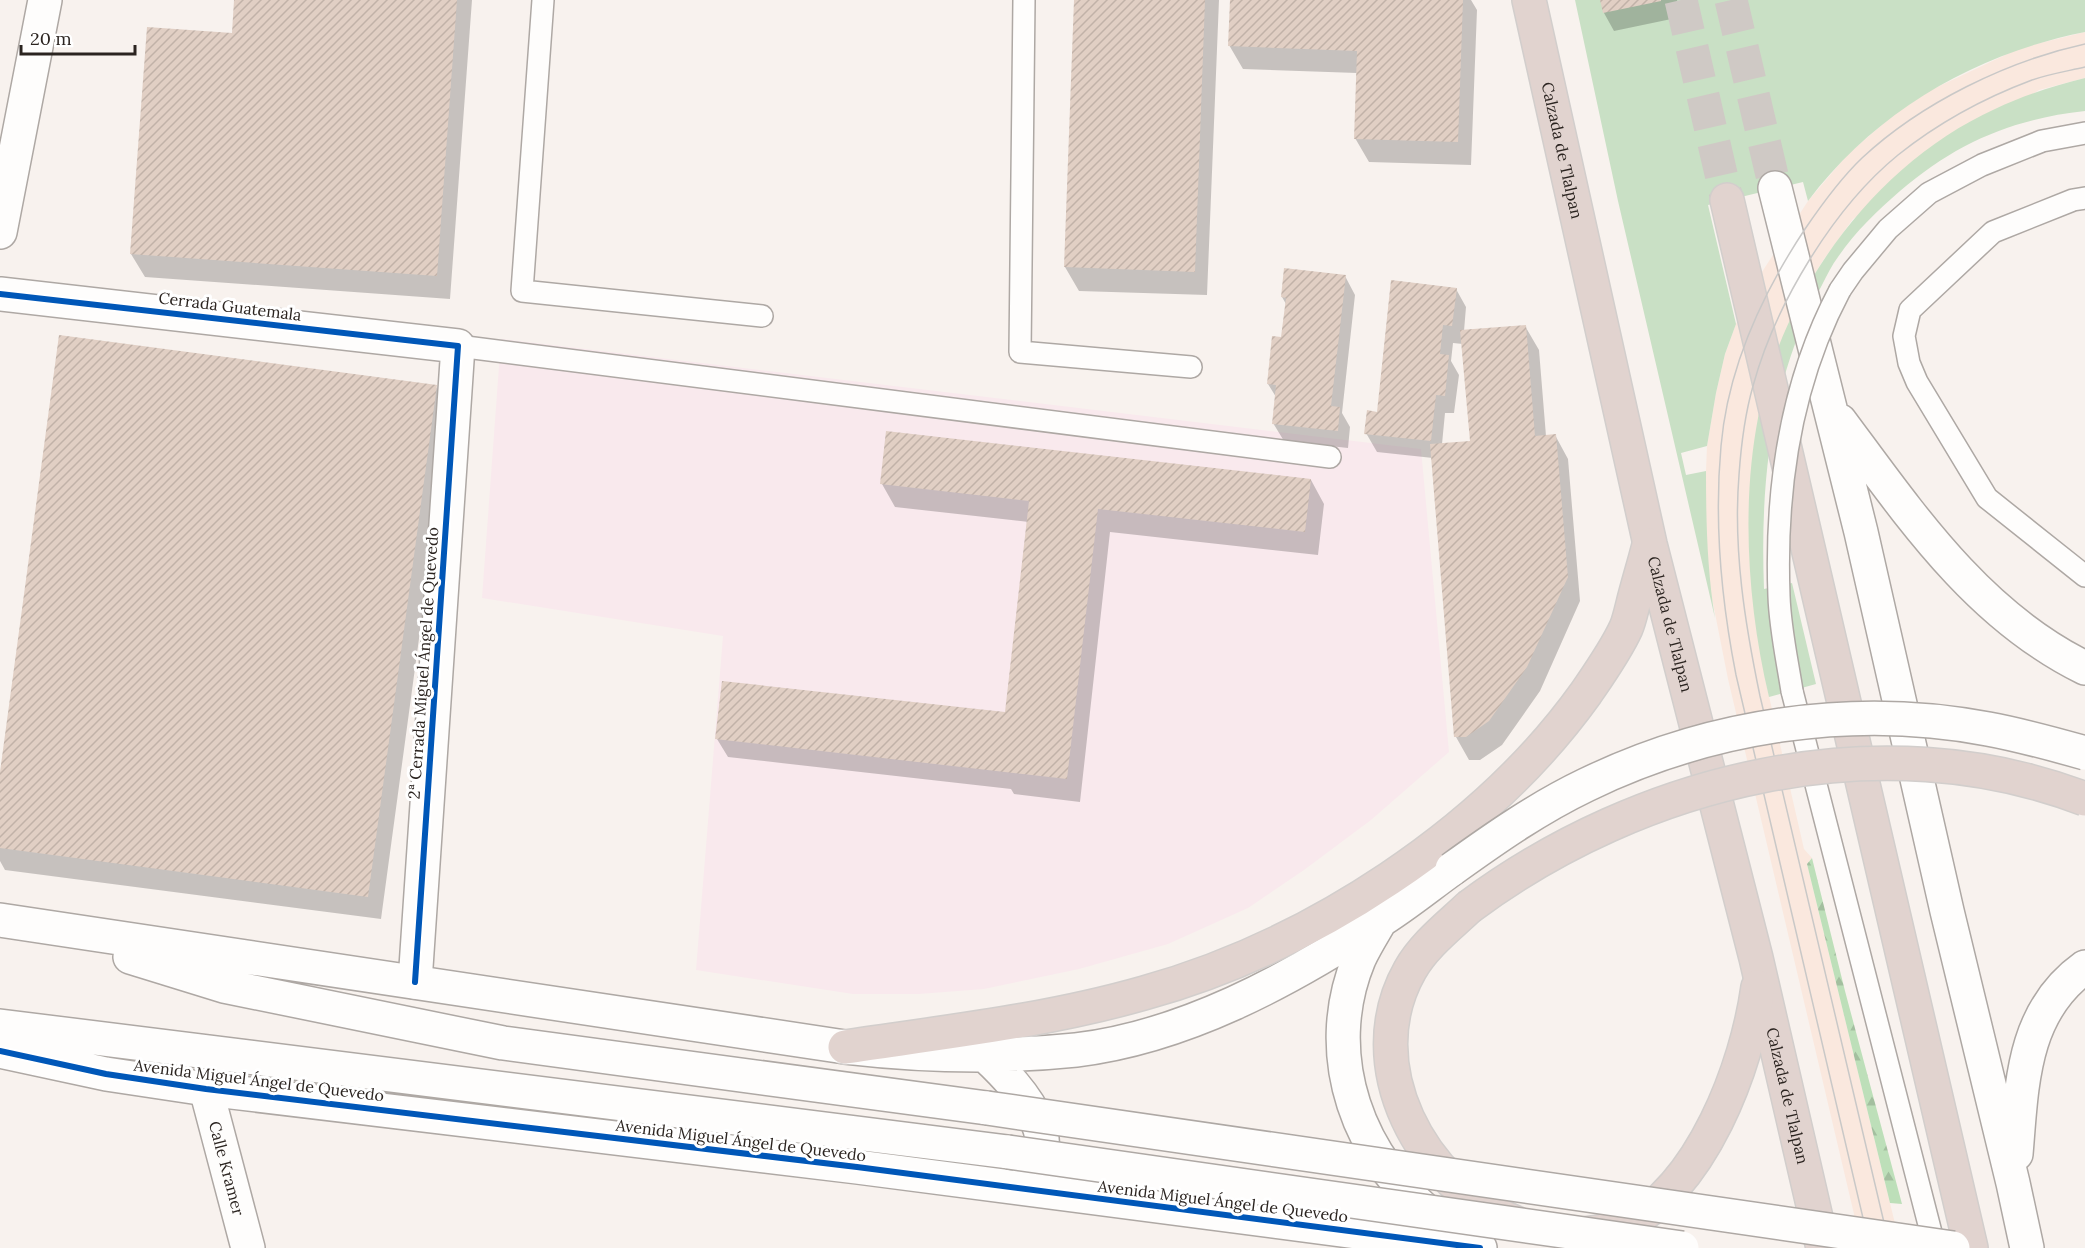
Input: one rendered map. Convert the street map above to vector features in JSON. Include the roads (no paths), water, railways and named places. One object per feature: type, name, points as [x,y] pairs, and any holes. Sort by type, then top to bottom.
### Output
[{"type":"highway","name":"Calzada de Tlalpan","points":[[1529,0],[1650,544],[1756,958],[1823,1248]]},
{"type":"highway","points":[[1727,200],[1971,1248]]},
{"type":"highway","points":[[845,1047],[1004,1025],[1062,1014],[1144,993],[1213,971],[1269,947],[1357,899],[1411,863],[1466,819],[1508,784],[1552,737],[1595,680],[1626,628],[1650,544]]},
{"type":"highway","points":[[1756,958],[1758,987],[1755,1006],[1738,1072],[1719,1115],[1684,1172],[1654,1205],[1625,1225],[1592,1233],[1549,1234],[1506,1219],[1458,1188],[1425,1149],[1404,1112],[1395,1088],[1391,1039],[1394,1012],[1400,991],[1420,954],[1469,907],[1527,867],[1625,818],[1664,803],[1741,780],[1780,772],[1850,765],[1936,765],[2006,776],[2039,784],[2085,800]]},
{"type":"main road","points":[[0,232],[45,0]]},
{"type":"main road","points":[[1775,188],[1861,532],[2027,1248]]},
{"type":"main road","name":"Cerrada Guatemala","points":[[0,294],[458,346]]},
{"type":"main road","name":"2ª Cerrada Miguel Ángel de Quevedo","points":[[415,982],[458,346]]},
{"type":"main road","points":[[1830,408],[1909,515],[1971,585],[2008,620],[2032,638],[2085,668]]},
{"type":"main road","points":[[10,922],[845,1047],[911,1054],[987,1056],[1077,1050],[1126,1040],[1196,1018],[1274,983],[1331,952],[1380,921],[1529,816],[1586,785],[1662,754],[1695,744],[1758,728],[1828,721],[1920,721],[1986,728],[2033,738],[2085,753]]},
{"type":"main road","points":[[1380,921],[1359,959],[1349,990],[1343,1023],[1344,1067],[1351,1100],[1378,1158],[1399,1185],[1434,1218],[1479,1248]]},
{"type":"main road","points":[[10,922],[224,986],[503,1042],[987,1108],[1953,1248]]},
{"type":"main road","points":[[2013,1183],[2022,1079],[2029,1050],[2045,1009],[2073,975],[2085,967]]},
{"type":"main road","name":"Avenida Miguel Ángel de Quevedo","points":[[0,1026],[1008,1152],[1682,1248]]},
{"type":"main road","name":"Avenida Miguel Ángel de Quevedo","points":[[0,1051],[106,1074],[206,1089],[845,1166],[1479,1248]]},
{"type":"main road","points":[[987,1056],[1022,1093],[1040,1127],[1043,1148],[1034,1172],[1017,1188]]},
{"type":"main road","name":"Calle Kramer","points":[[206,1089],[248,1248]]},
{"type":"lane","points":[[543,0],[522,291],[762,316]]},
{"type":"lane","points":[[1024,0],[1020,352],[1191,367]]},
{"type":"lane","points":[[1935,1248],[1792,691],[1779,597],[1781,508],[1785,462],[1802,380],[1826,316],[1853,271],[1888,229],[1929,193],[1982,165],[2042,141],[2085,134]]},
{"type":"lane","points":[[2085,198],[2073,200],[1993,232],[1910,310],[1904,336],[1909,363],[1917,382],[1987,498],[2085,576]]},
{"type":"lane","points":[[458,346],[1330,457]]},
{"type":"tunnel","points":[[1681,0],[1727,200]]},
{"type":"tunnel","points":[[1731,0],[1775,188]]},
{"type":"tram line","points":[[1870,1248],[1736,675],[1720,561],[1718,504],[1725,416],[1739,359],[1761,305],[1811,220],[1854,166],[1885,138],[1911,119],[1966,87],[2026,61],[2085,44]]},
{"type":"tram line","points":[[1890,1248],[1760,696],[1750,642],[1739,559],[1738,503],[1742,441],[1753,386],[1776,323],[1809,260],[1851,202],[1898,155],[1945,122],[1979,103],[2032,80],[2085,67]]}]
